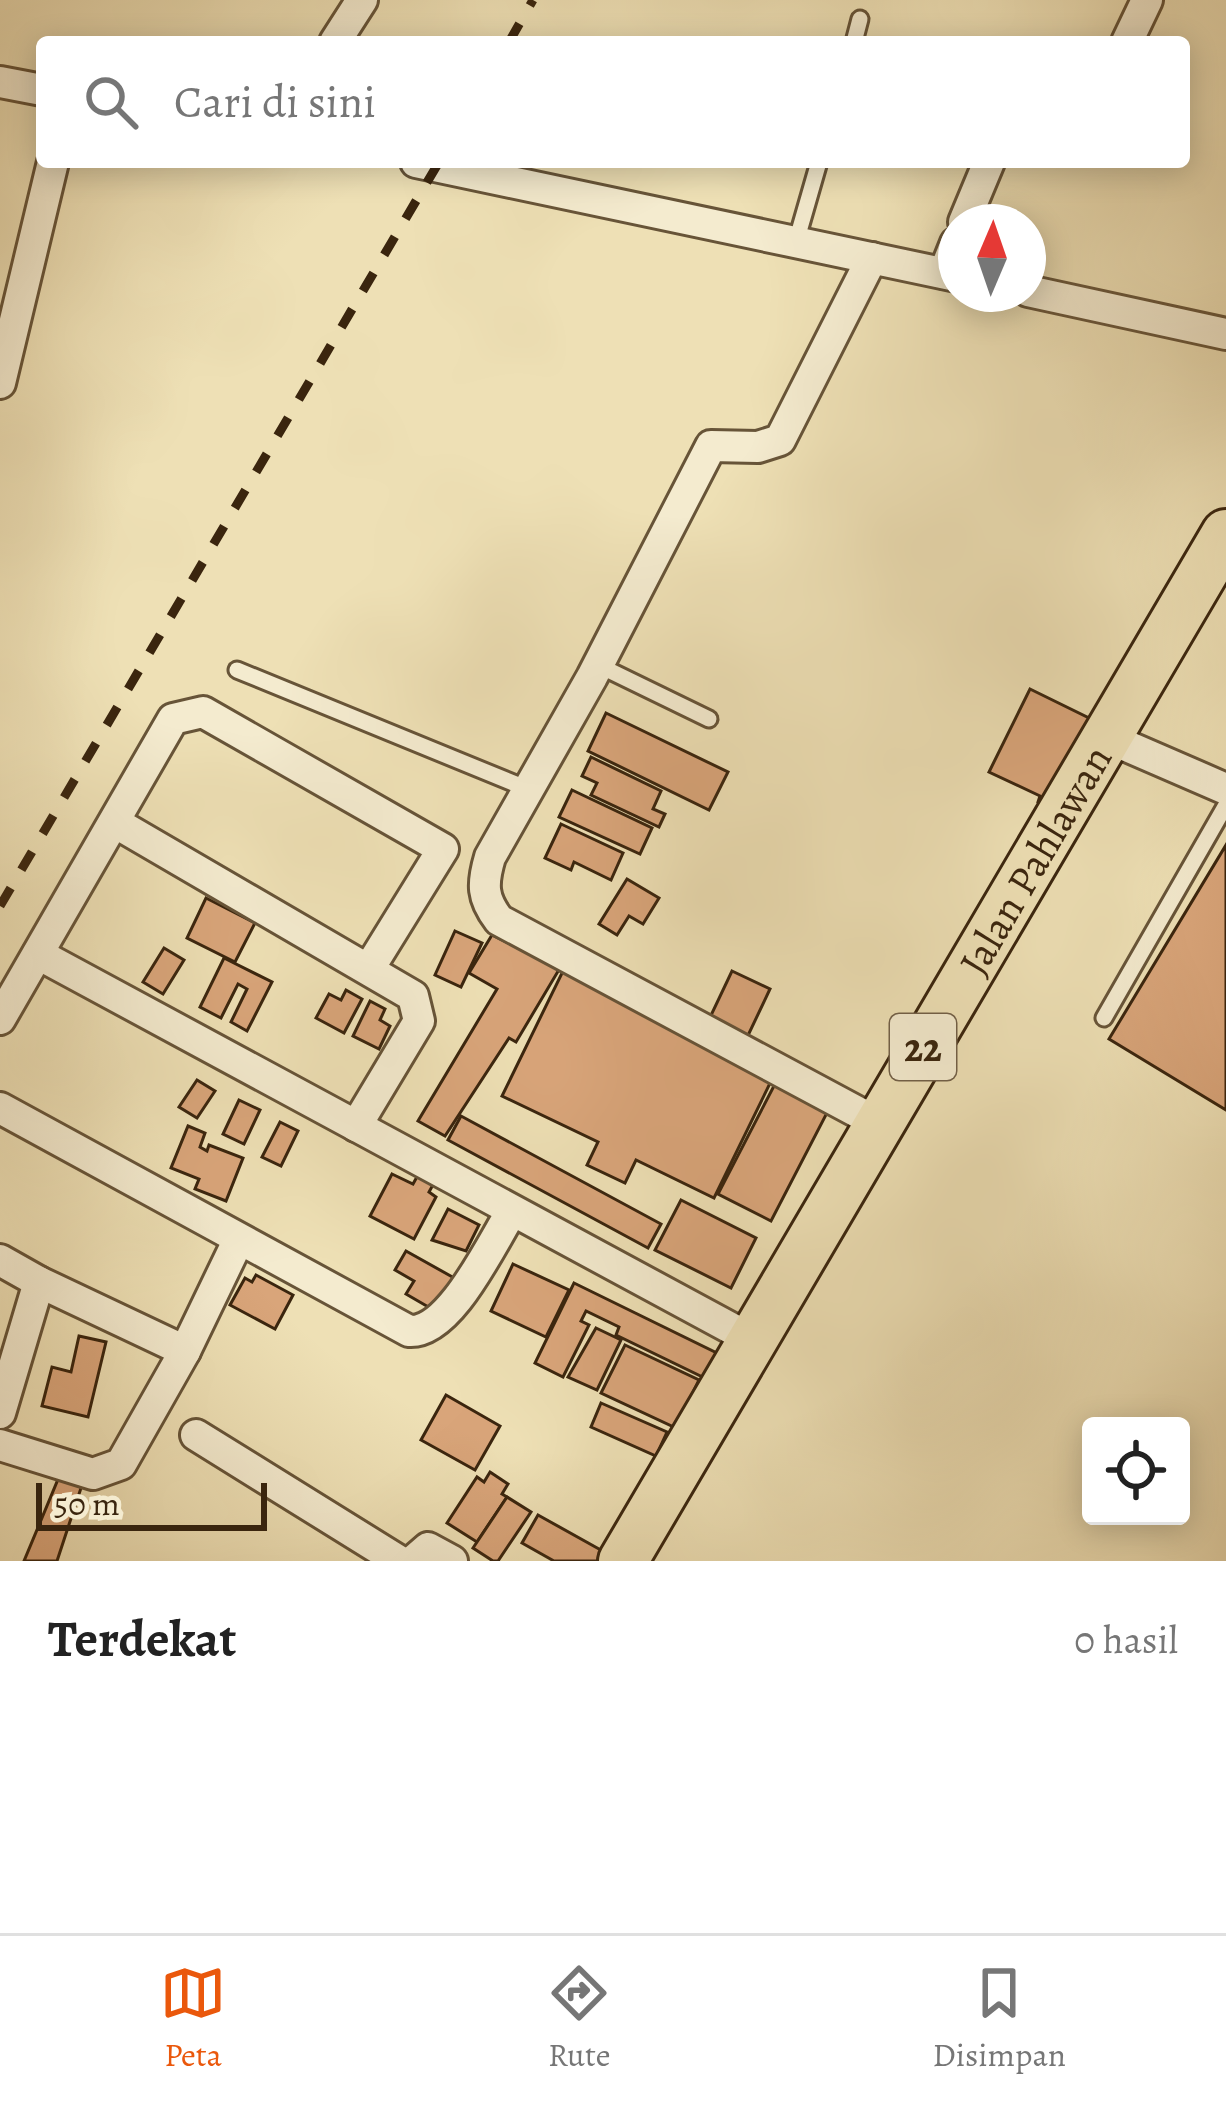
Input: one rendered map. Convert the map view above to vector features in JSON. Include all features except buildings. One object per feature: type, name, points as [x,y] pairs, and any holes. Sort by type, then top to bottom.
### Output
[{"type":"highway","name":"Jalan Pahlawan","points":[[623,1561],[1226,534]]},
{"type":"street","points":[[338,36],[362,0]]},
{"type":"street","points":[[1130,36],[1148,0]]},
{"type":"street","points":[[0,82],[36,89]]},
{"type":"street","points":[[0,382],[51,168]]},
{"type":"street","points":[[444,168],[938,272]]},
{"type":"street","points":[[971,204],[986,168]]},
{"type":"street","points":[[872,258],[780,440],[758,447],[711,446],[528,789],[484,878],[484,900],[499,920],[878,1123]]},
{"type":"street","points":[[1046,295],[1226,334]]},
{"type":"street","points":[[0,1019],[173,719],[203,712],[443,849],[370,967]]},
{"type":"street","points":[[1106,736],[1226,789]]},
{"type":"street","points":[[116,823],[413,996],[419,1022],[356,1126]]},
{"type":"street","points":[[38,954],[751,1339]]},
{"type":"street","points":[[0,1108],[397,1328],[421,1332],[443,1320],[512,1211]]},
{"type":"street","points":[[0,1445],[93,1474],[113,1470],[129,1456],[238,1241]]},
{"type":"street","points":[[0,1260],[185,1352]]},
{"type":"street","points":[[0,1413],[39,1282]]},
{"type":"street","points":[[196,1435],[399,1561]]},
{"type":"street","points":[[413,1561],[430,1549],[452,1561]]},
{"type":"lane","points":[[856,36],[860,19]]},
{"type":"lane","points":[[796,242],[817,168]]},
{"type":"lane","points":[[598,665],[709,718]]},
{"type":"lane","points":[[237,670],[528,789]]},
{"type":"lane","points":[[1104,1018],[1226,805]]},
{"type":"railway","points":[[512,36],[533,0]]},
{"type":"railway","points":[[0,906],[435,168]]}]
